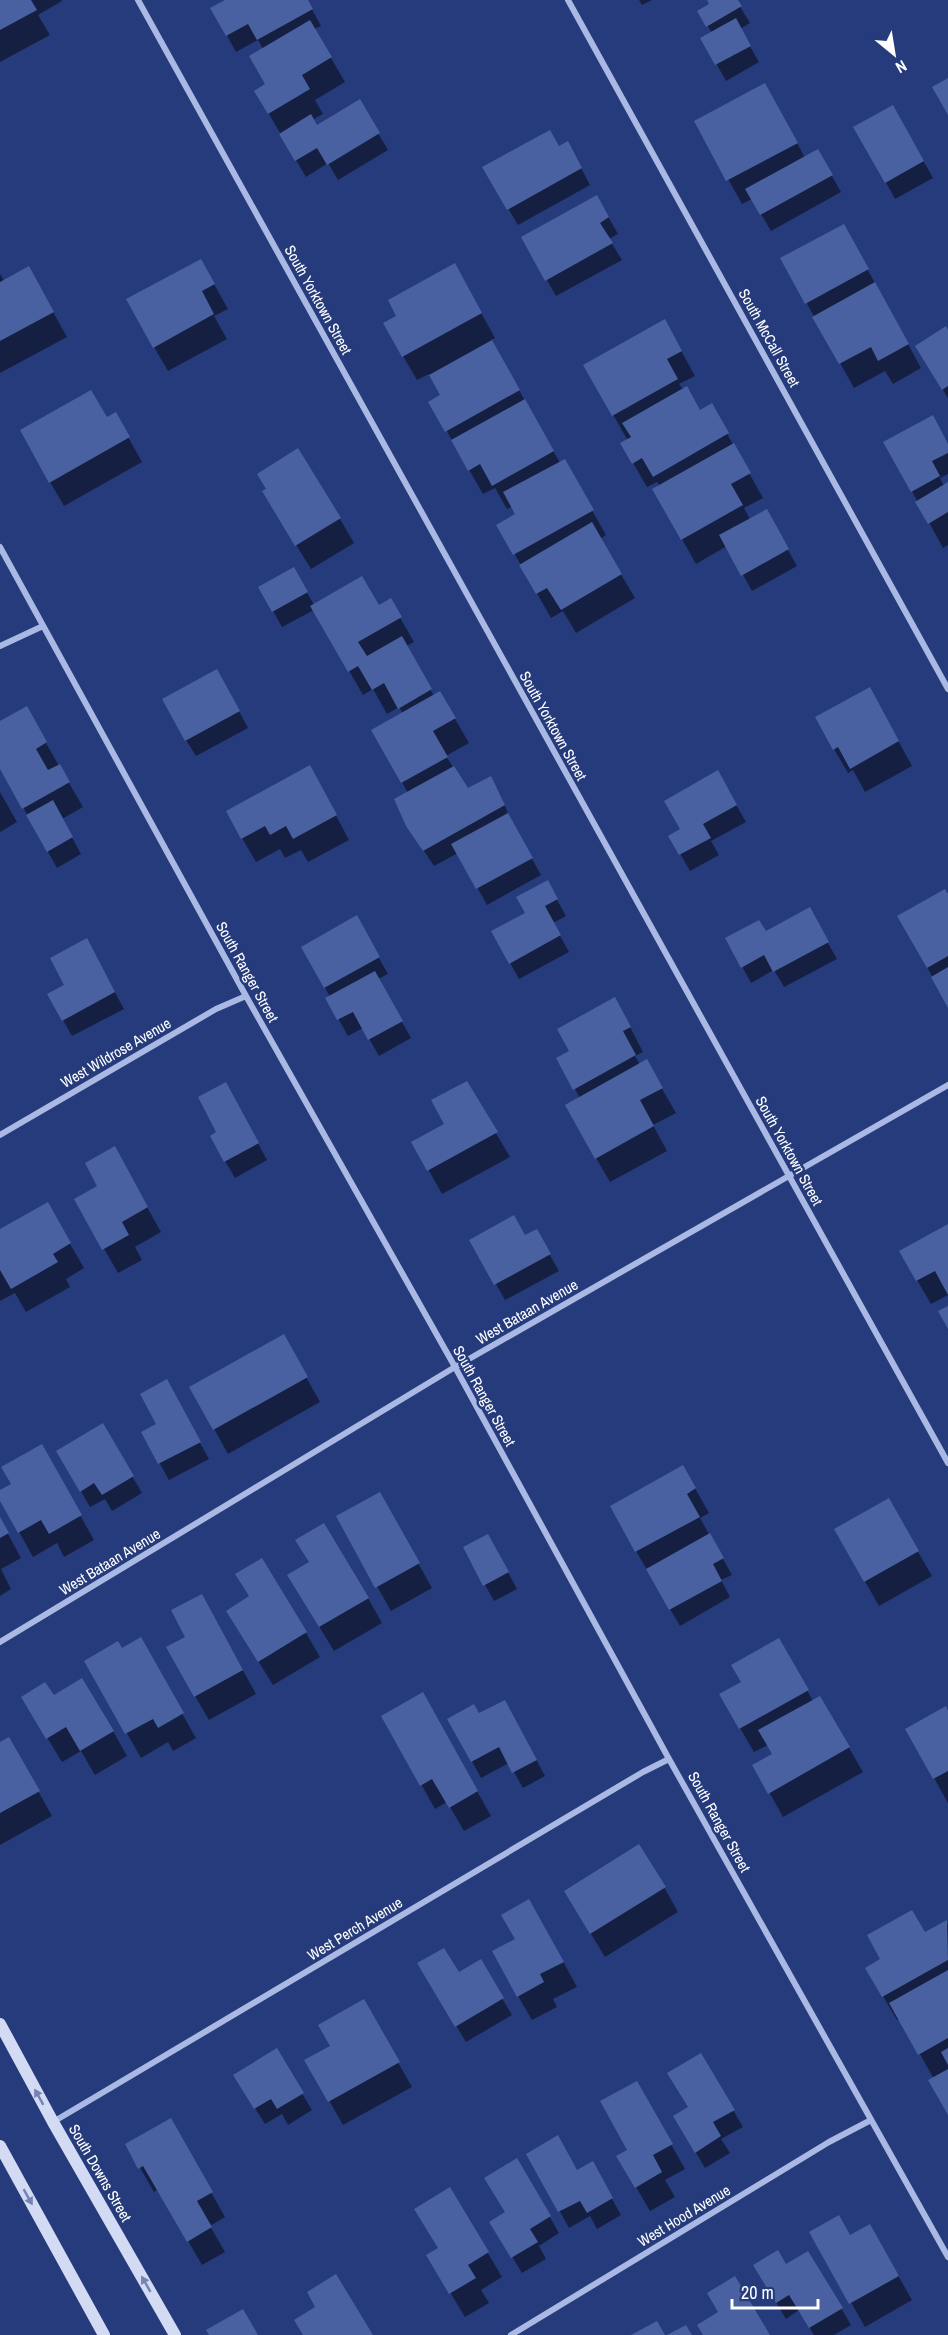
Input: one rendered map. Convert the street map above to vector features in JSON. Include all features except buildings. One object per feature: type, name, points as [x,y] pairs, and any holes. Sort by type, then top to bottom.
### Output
[{"type":"main road","name":"South Downs Street","points":[[0,2024],[53,2122],[176,2335]]},
{"type":"main road","points":[[0,2146],[104,2335]]},
{"type":"street","name":"South Yorktown Street","points":[[138,0],[948,1463]]},
{"type":"street","name":"South McCall Street","points":[[568,0],[948,689]]},
{"type":"street","name":"South Ranger Street","points":[[0,547],[246,996],[455,1367],[669,1759],[948,2257]]},
{"type":"street","points":[[0,646],[43,626]]},
{"type":"street","name":"West Wildrose Avenue","points":[[0,1135],[216,1008],[246,996]]},
{"type":"street","name":"West Bataan Avenue","points":[[0,1642],[455,1367],[948,1085]]},
{"type":"street","name":"West Perch Avenue","points":[[53,2122],[643,1772],[669,1759]]},
{"type":"street","name":"West Hood Avenue","points":[[512,2335],[829,2142],[871,2120]]}]
